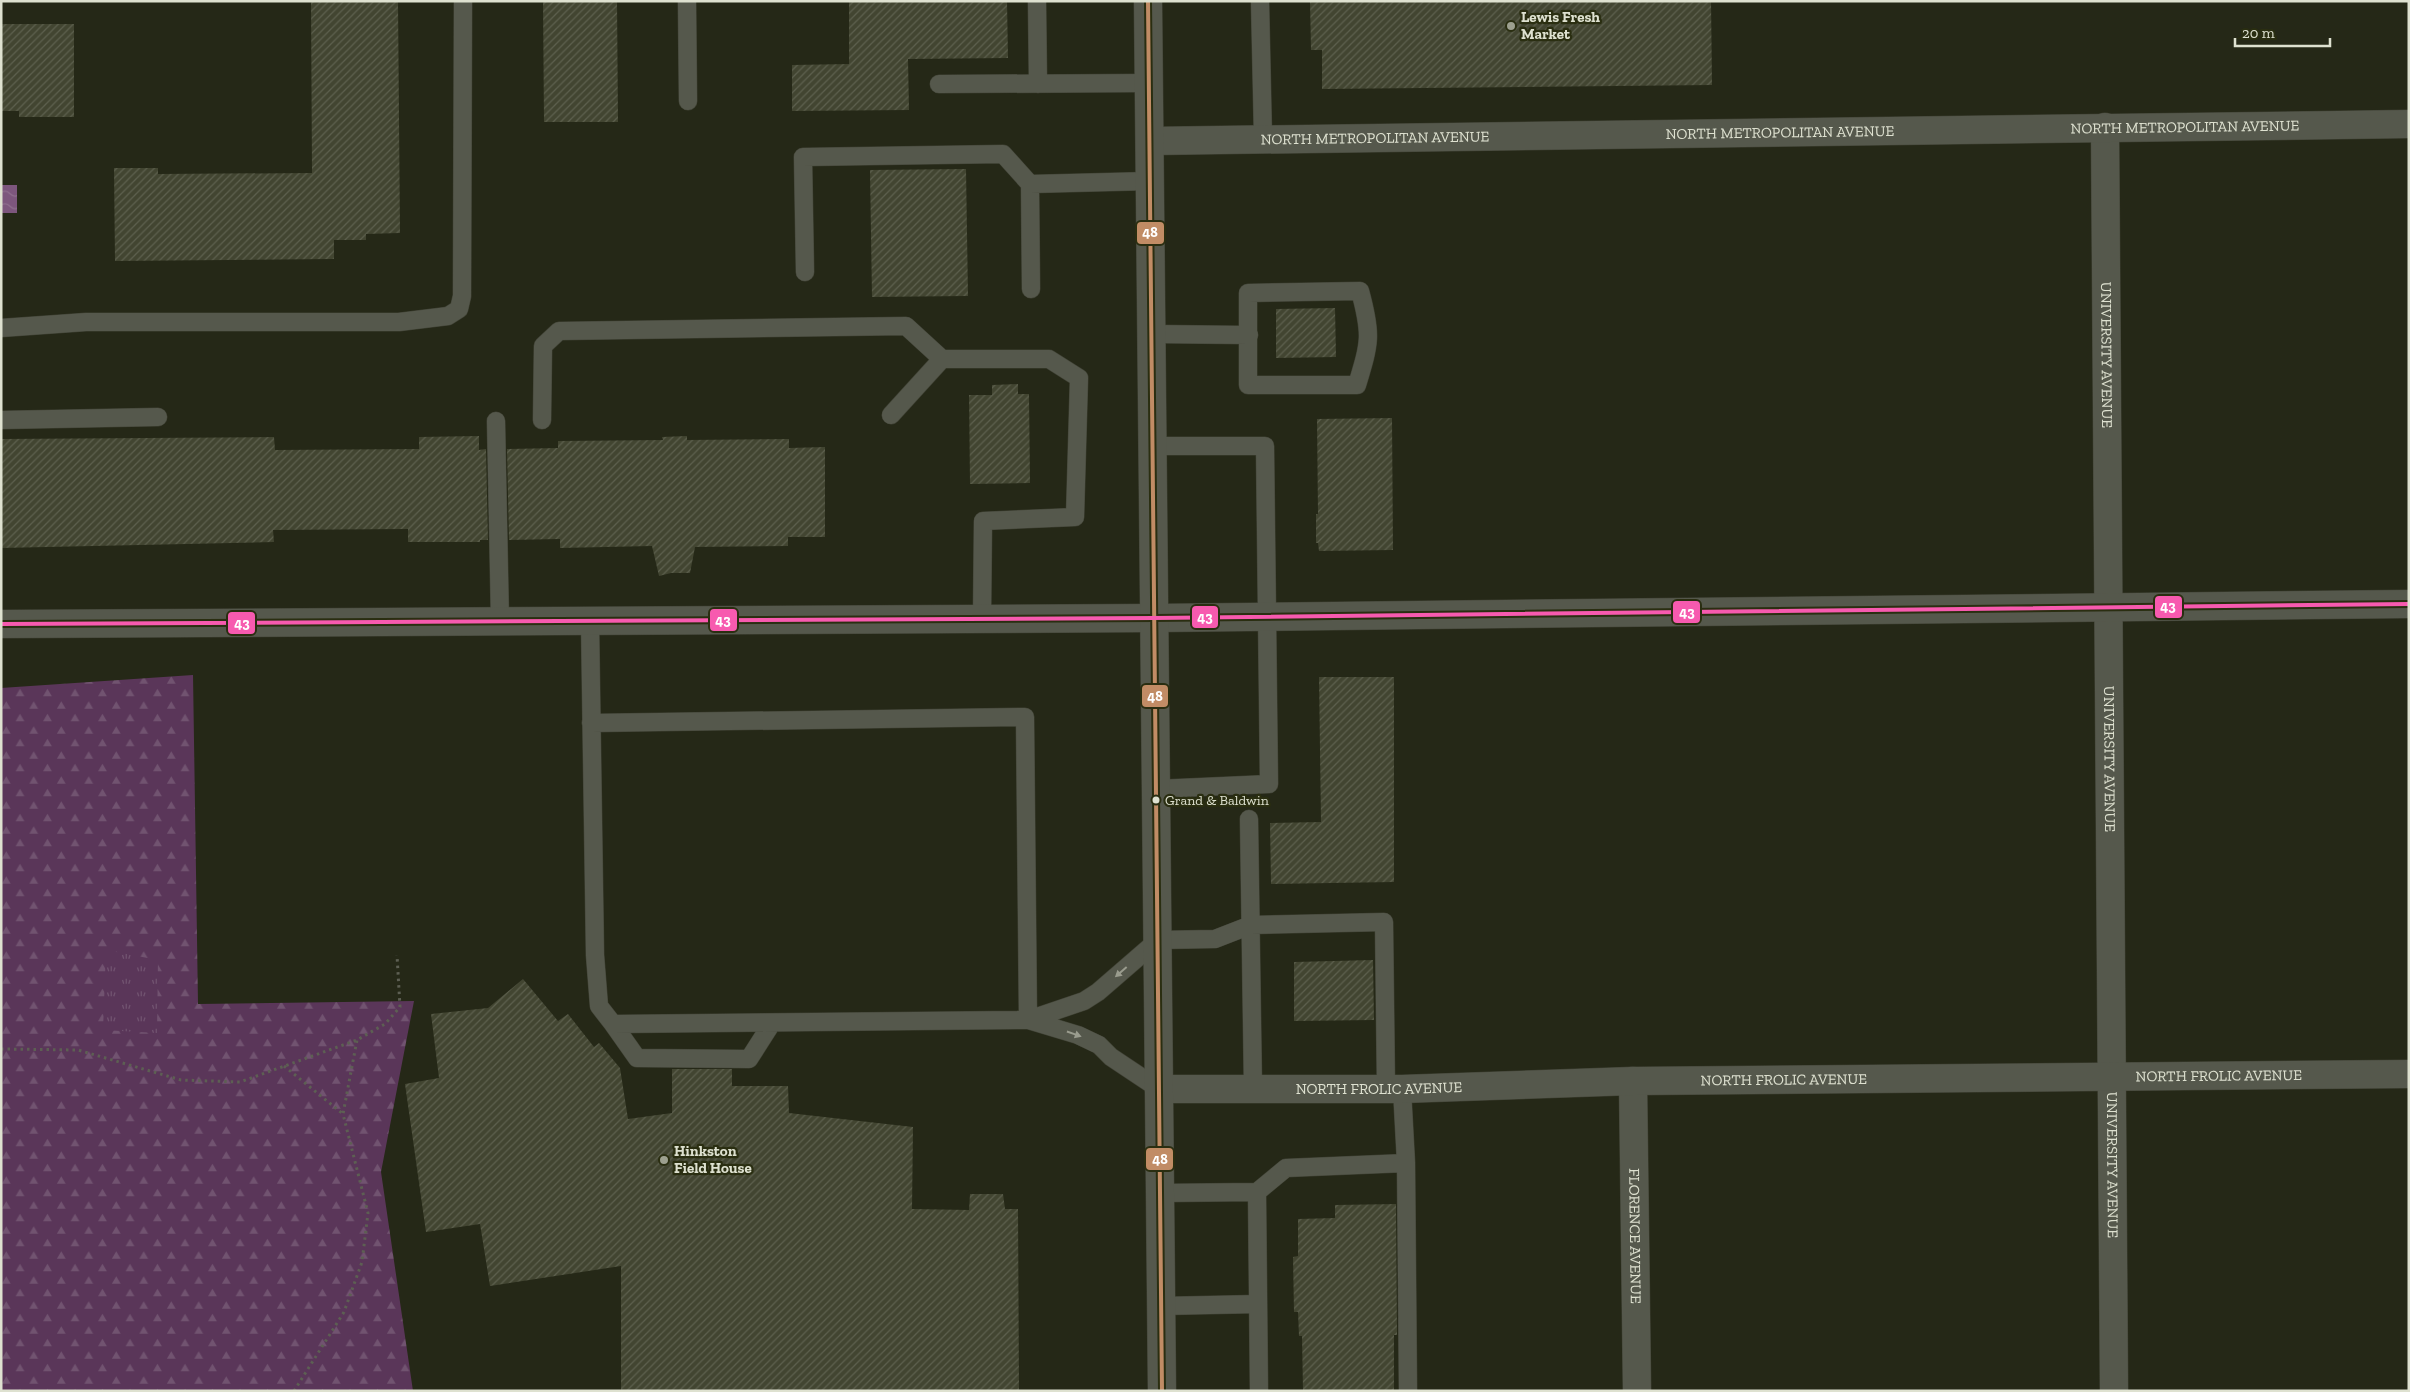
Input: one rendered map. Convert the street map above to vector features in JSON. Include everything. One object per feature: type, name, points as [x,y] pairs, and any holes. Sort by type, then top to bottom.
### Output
[{"type":"street","points":[[1148,1],[1162,1391]]},
{"type":"street","name":"NORTH METROPOLITAN AVENUE","points":[[1150,141],[2409,124]]},
{"type":"street","name":"UNIVERSITY AVENUE","points":[[2105,127],[2114,1391]]},
{"type":"street","points":[[1,624],[1154,618],[2409,604]]},
{"type":"street","name":"NORTH FROLIC AVENUE","points":[[1159,1089],[1394,1088],[1633,1081],[2409,1074]]},
{"type":"street","name":"FLORENCE AVENUE","points":[[1633,1081],[1637,1391]]},
{"type":"lane","points":[[1,328],[86,322],[399,322],[448,316],[459,309],[462,296],[463,1]]},
{"type":"lane","points":[[687,1],[688,101]]},
{"type":"lane","points":[[1037,1],[1038,84]]},
{"type":"lane","points":[[1260,1],[1262,138]]},
{"type":"lane","points":[[939,84],[1149,83]]},
{"type":"lane","points":[[805,272],[803,157],[1002,154],[1030,184],[1031,289]]},
{"type":"lane","points":[[1030,184],[1150,180]]},
{"type":"lane","points":[[1258,292],[1360,292],[1370,333],[1369,346],[1357,385],[1248,386],[1249,335],[1248,293],[1258,292]]},
{"type":"lane","points":[[542,420],[543,346],[559,331],[906,326],[942,359],[1049,358],[1079,378],[1075,517],[983,521],[982,619]]},
{"type":"lane","points":[[1152,334],[1249,335]]},
{"type":"lane","points":[[891,416],[942,359]]},
{"type":"lane","points":[[1,420],[158,417]]},
{"type":"lane","points":[[496,421],[500,621]]},
{"type":"lane","points":[[1153,446],[1265,446],[1268,617],[1269,784],[1156,790]]},
{"type":"lane","points":[[590,621],[599,1006],[636,1058],[748,1059],[772,1023]]},
{"type":"lane","points":[[591,722],[1025,717],[1028,1020]]},
{"type":"lane","points":[[1249,819],[1253,1089]]},
{"type":"lane","points":[[1028,1020],[1084,1000],[1098,992],[1158,940],[1215,939],[1250,925],[1384,922],[1394,1088],[1406,1163],[1408,1391]]},
{"type":"lane","points":[[613,1024],[1028,1020],[1078,1035],[1098,1046],[1111,1057],[1159,1089]]},
{"type":"lane","points":[[1160,1193],[1257,1192],[1286,1168],[1406,1163]]},
{"type":"lane","points":[[1257,1192],[1259,1391]]},
{"type":"lane","points":[[1161,1306],[1258,1304]]},
{"type":"path","points":[[1,1049],[78,1050],[181,1080],[240,1082],[357,1040],[385,1024],[400,1007],[396,955]]},
{"type":"path","points":[[294,1391],[344,1312],[362,1262],[368,1213],[343,1114],[357,1040]]},
{"type":"path","points":[[284,1066],[343,1114]]},
{"type":"green space","points":[[193,675],[198,1004],[414,1001],[381,1172],[413,1391],[1,1391],[1,688]]},
{"type":"green space","points":[[106,950],[158,960],[157,1033],[103,1030]]},
{"type":"water","points":[[1,185],[17,185],[17,213],[1,213]]},
{"type":"building","points":[[311,1],[398,1],[400,233],[366,234],[366,240],[334,240],[334,259],[115,261],[114,168],[158,168],[158,174],[312,173]]},
{"type":"building","points":[[543,1],[617,1],[618,122],[544,122]]},
{"type":"building","points":[[849,1],[1007,1],[1008,58],[908,59],[909,110],[792,111],[792,65],[849,64]]},
{"type":"building","name":"Lewis Fresh Market","points":[[1310,1],[1711,1],[1712,85],[1322,89],[1322,50],[1311,50]]},
{"type":"building","points":[[1,24],[74,24],[74,117],[19,117],[19,111],[1,111]]},
{"type":"building","points":[[966,169],[968,296],[872,297],[870,170]]},
{"type":"building","points":[[1335,308],[1336,357],[1276,358],[1276,309]]},
{"type":"building","points":[[1018,384],[1018,394],[1029,394],[1030,483],[970,484],[969,395],[992,395],[992,385]]},
{"type":"building","points":[[1392,418],[1393,550],[1319,551],[1318,543],[1316,543],[1316,514],[1318,514],[1317,419]]},
{"type":"building","points":[[479,436],[479,450],[486,449],[488,540],[480,540],[480,542],[408,542],[408,529],[273,530],[274,542],[1,548],[1,439],[274,437],[275,450],[419,449],[419,437]]},
{"type":"building","points":[[687,436],[687,440],[789,439],[789,448],[825,447],[825,537],[788,537],[788,546],[695,547],[690,573],[671,573],[659,576],[652,546],[560,548],[560,539],[509,540],[507,449],[558,448],[558,441],[663,440],[662,437]]},
{"type":"building","points":[[1319,677],[1394,677],[1394,882],[1271,884],[1270,823],[1321,822]]},
{"type":"building","points":[[1373,960],[1374,1020],[1294,1021],[1294,962]]},
{"type":"building","name":"Hinkston Field House","points":[[523,979],[558,1021],[568,1014],[594,1047],[599,1043],[620,1068],[628,1119],[672,1113],[672,1069],[732,1069],[732,1086],[788,1086],[789,1113],[913,1127],[912,1209],[969,1210],[970,1194],[1003,1194],[1005,1209],[1018,1209],[1019,1391],[621,1391],[621,1266],[490,1286],[480,1224],[426,1232],[405,1084],[439,1078],[431,1014],[488,1008]]},
{"type":"building","points":[[1396,1204],[1397,1335],[1394,1335],[1394,1391],[1303,1391],[1302,1336],[1299,1336],[1298,1312],[1294,1312],[1293,1257],[1298,1256],[1298,1219],[1335,1218],[1335,1205]]},
{"type":"transit line","name":"48","points":[[1148,1],[1162,1391]]},
{"type":"transit line","name":"43","points":[[1,624],[1154,618],[2409,604]]},
{"type":"place","name":"Lewis Fresh Market","points":[[1511,26]]},
{"type":"place","name":"Grand & Baldwin","points":[[1156,800]]},
{"type":"place","name":"Hinkston Field House","points":[[664,1160]]}]
